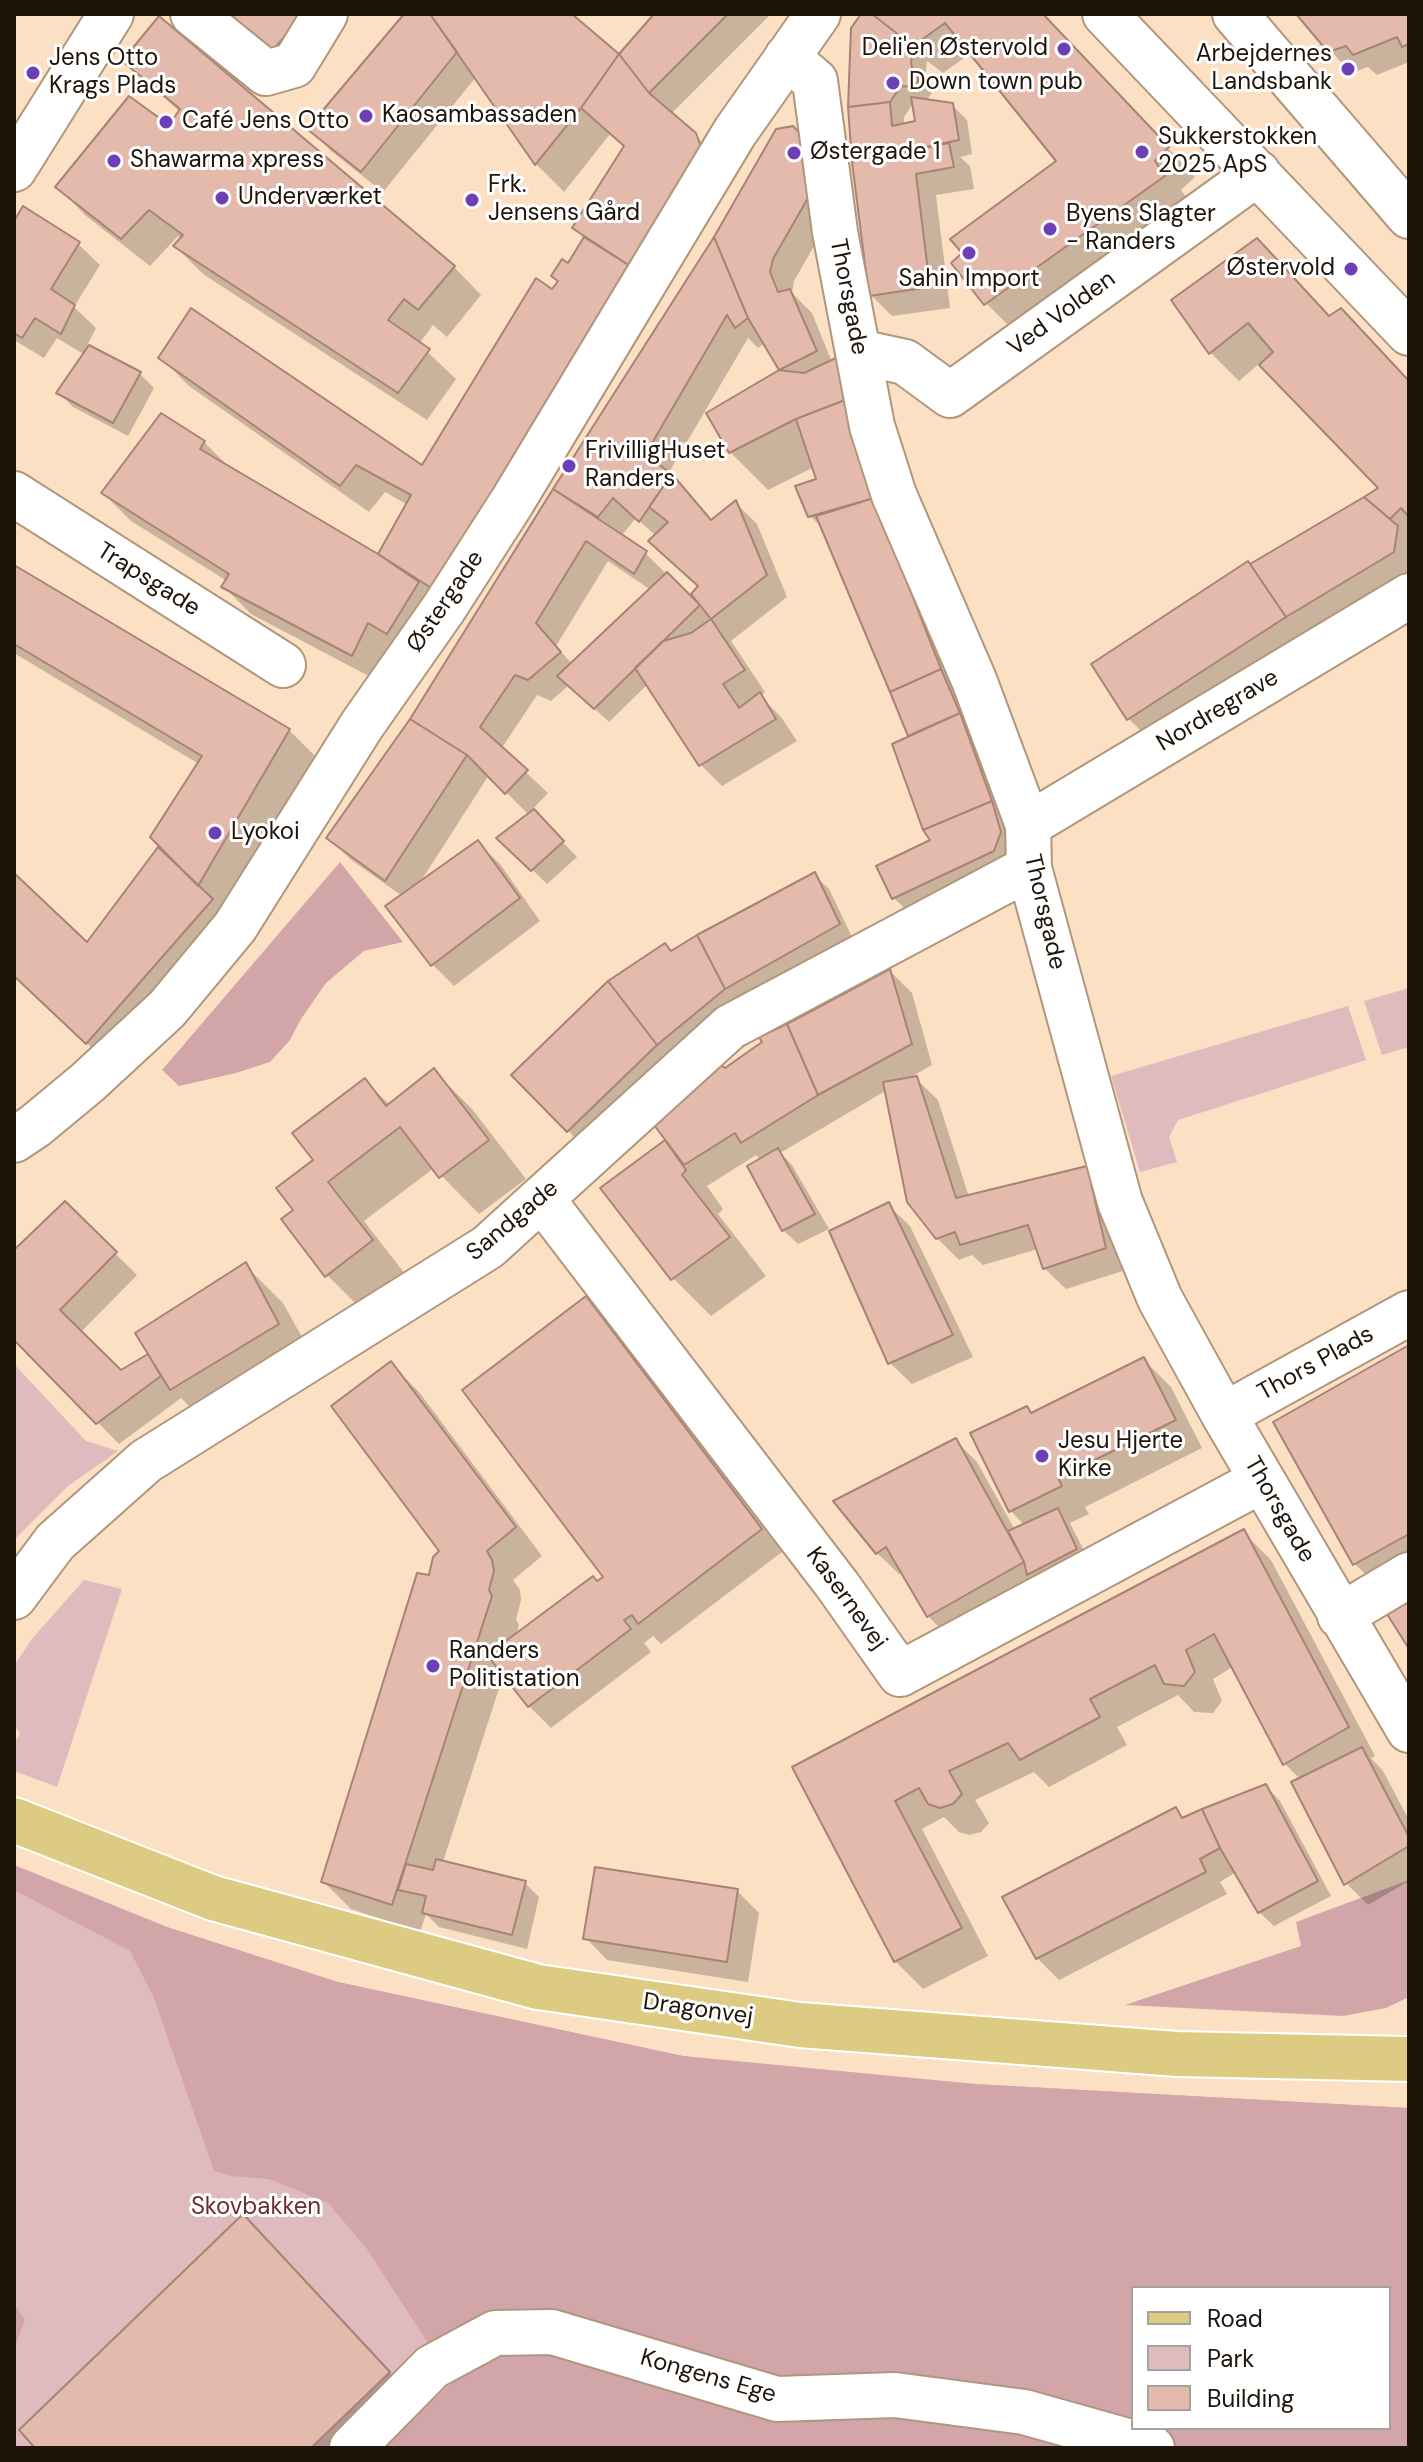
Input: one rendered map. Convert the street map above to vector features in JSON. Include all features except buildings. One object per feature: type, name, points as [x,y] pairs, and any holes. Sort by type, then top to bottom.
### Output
[{"type":"main road","name":"Dragonvej","points":[[14,1820],[213,1898],[538,1987],[800,2025],[1177,2054],[1409,2059]]},
{"type":"street","points":[[14,169],[111,14]]},
{"type":"street","points":[[193,14],[266,73],[294,65],[325,14]]},
{"type":"street","points":[[1105,14],[1409,333]]},
{"type":"street","points":[[1235,14],[1409,216]]},
{"type":"street","name":"Østergade","points":[[14,1140],[88,1082],[167,1009],[235,927],[362,725],[444,608],[512,502],[735,132],[812,16]]},
{"type":"street","name":"Thorsgade","points":[[787,57],[815,81],[835,232],[872,426],[894,495],[974,680],[1028,825],[1029,868],[1120,1202],[1160,1299],[1340,1616],[1409,1730]]},
{"type":"street","name":"Ved Volden","points":[[859,352],[905,362],[950,395],[1258,173]]},
{"type":"street","name":"Trapsgade","points":[[14,494],[283,665]]},
{"type":"street","name":"Nordregrave","points":[[1028,825],[1409,596]]},
{"type":"street","name":"Sandgade","points":[[14,1597],[55,1542],[146,1461],[488,1247],[730,1027],[1029,868]]},
{"type":"street","name":"Kasernevej","points":[[542,1199],[838,1586],[900,1674],[1262,1480]]},
{"type":"street","name":"Thors Plads","points":[[1224,1415],[1409,1313]]},
{"type":"street","points":[[1340,1616],[1409,1575]]},
{"type":"street","name":"Kongens Ege","points":[[352,2448],[432,2367],[495,2333],[552,2332],[777,2399],[895,2395],[1009,2410],[1152,2448]]},
{"type":"green space","points":[[1409,988],[1409,1047],[1382,1055],[1364,1001]]},
{"type":"green space","points":[[1348,1006],[1366,1060],[1178,1120],[1169,1137],[1177,1162],[1140,1172],[1111,1076]]},
{"type":"green space","points":[[14,1364],[86,1441],[118,1451],[68,1486],[14,1540]]},
{"type":"green space","points":[[84,1580],[122,1589],[57,1787],[14,1771],[14,1743],[20,1734],[14,1724],[14,1666],[31,1640]]},
{"type":"green space","name":"Skovbakken","points":[[14,1865],[167,1927],[338,1982],[683,2056],[975,2084],[1409,2108],[1409,2448],[14,2448]]},
{"type":"shaded area","points":[[340,862],[403,942],[364,951],[326,983],[290,1040],[270,1062],[179,1086],[162,1070]]},
{"type":"shaded area","name":"Skovbakken","points":[[14,1865],[167,1927],[338,1982],[683,2056],[975,2084],[1409,2108],[1409,2448],[381,2448],[453,2382],[367,2249],[328,2203],[269,2179],[231,2176],[214,2171],[154,1998],[130,1951],[14,1890]]},
{"type":"shaded area","points":[[1409,1880],[1409,1997],[1386,2008],[1343,2016],[1125,2005],[1301,1946],[1296,1922]]},
{"type":"shaded area","points":[[14,2303],[25,2320],[14,2349]]},
{"type":"place","name":"Deli'en Østervold","points":[[1064,49]]},
{"type":"place","name":"Arbejdernes Landsbank","points":[[1348,69]]},
{"type":"place","name":"Jens Otto Krags Plads","points":[[33,73]]},
{"type":"place","name":"Down town pub","points":[[893,83]]},
{"type":"place","name":"Kaosambassaden","points":[[366,116]]},
{"type":"place","name":"Café Jens Otto","points":[[166,122]]},
{"type":"place","name":"Sukkerstokken 2025 ApS","points":[[1142,152]]},
{"type":"place","name":"Østergade 1","points":[[794,153]]},
{"type":"place","name":"Shawarma xpress","points":[[114,161]]},
{"type":"place","name":"Underværket","points":[[222,198]]},
{"type":"place","name":"Frk. Jensens Gård","points":[[472,200]]},
{"type":"place","name":"Byens Slagter - Randers","points":[[1050,229]]},
{"type":"place","name":"Sahin Import","points":[[969,253]]},
{"type":"place","name":"Østervold","points":[[1351,269]]},
{"type":"place","name":"FrivilligHuset Randers","points":[[569,466]]},
{"type":"place","name":"Lyokoi","points":[[215,833]]},
{"type":"place","name":"Jesu Hjerte Kirke","points":[[1042,1456]]},
{"type":"place","name":"Randers Politistation","points":[[433,1666]]}]
